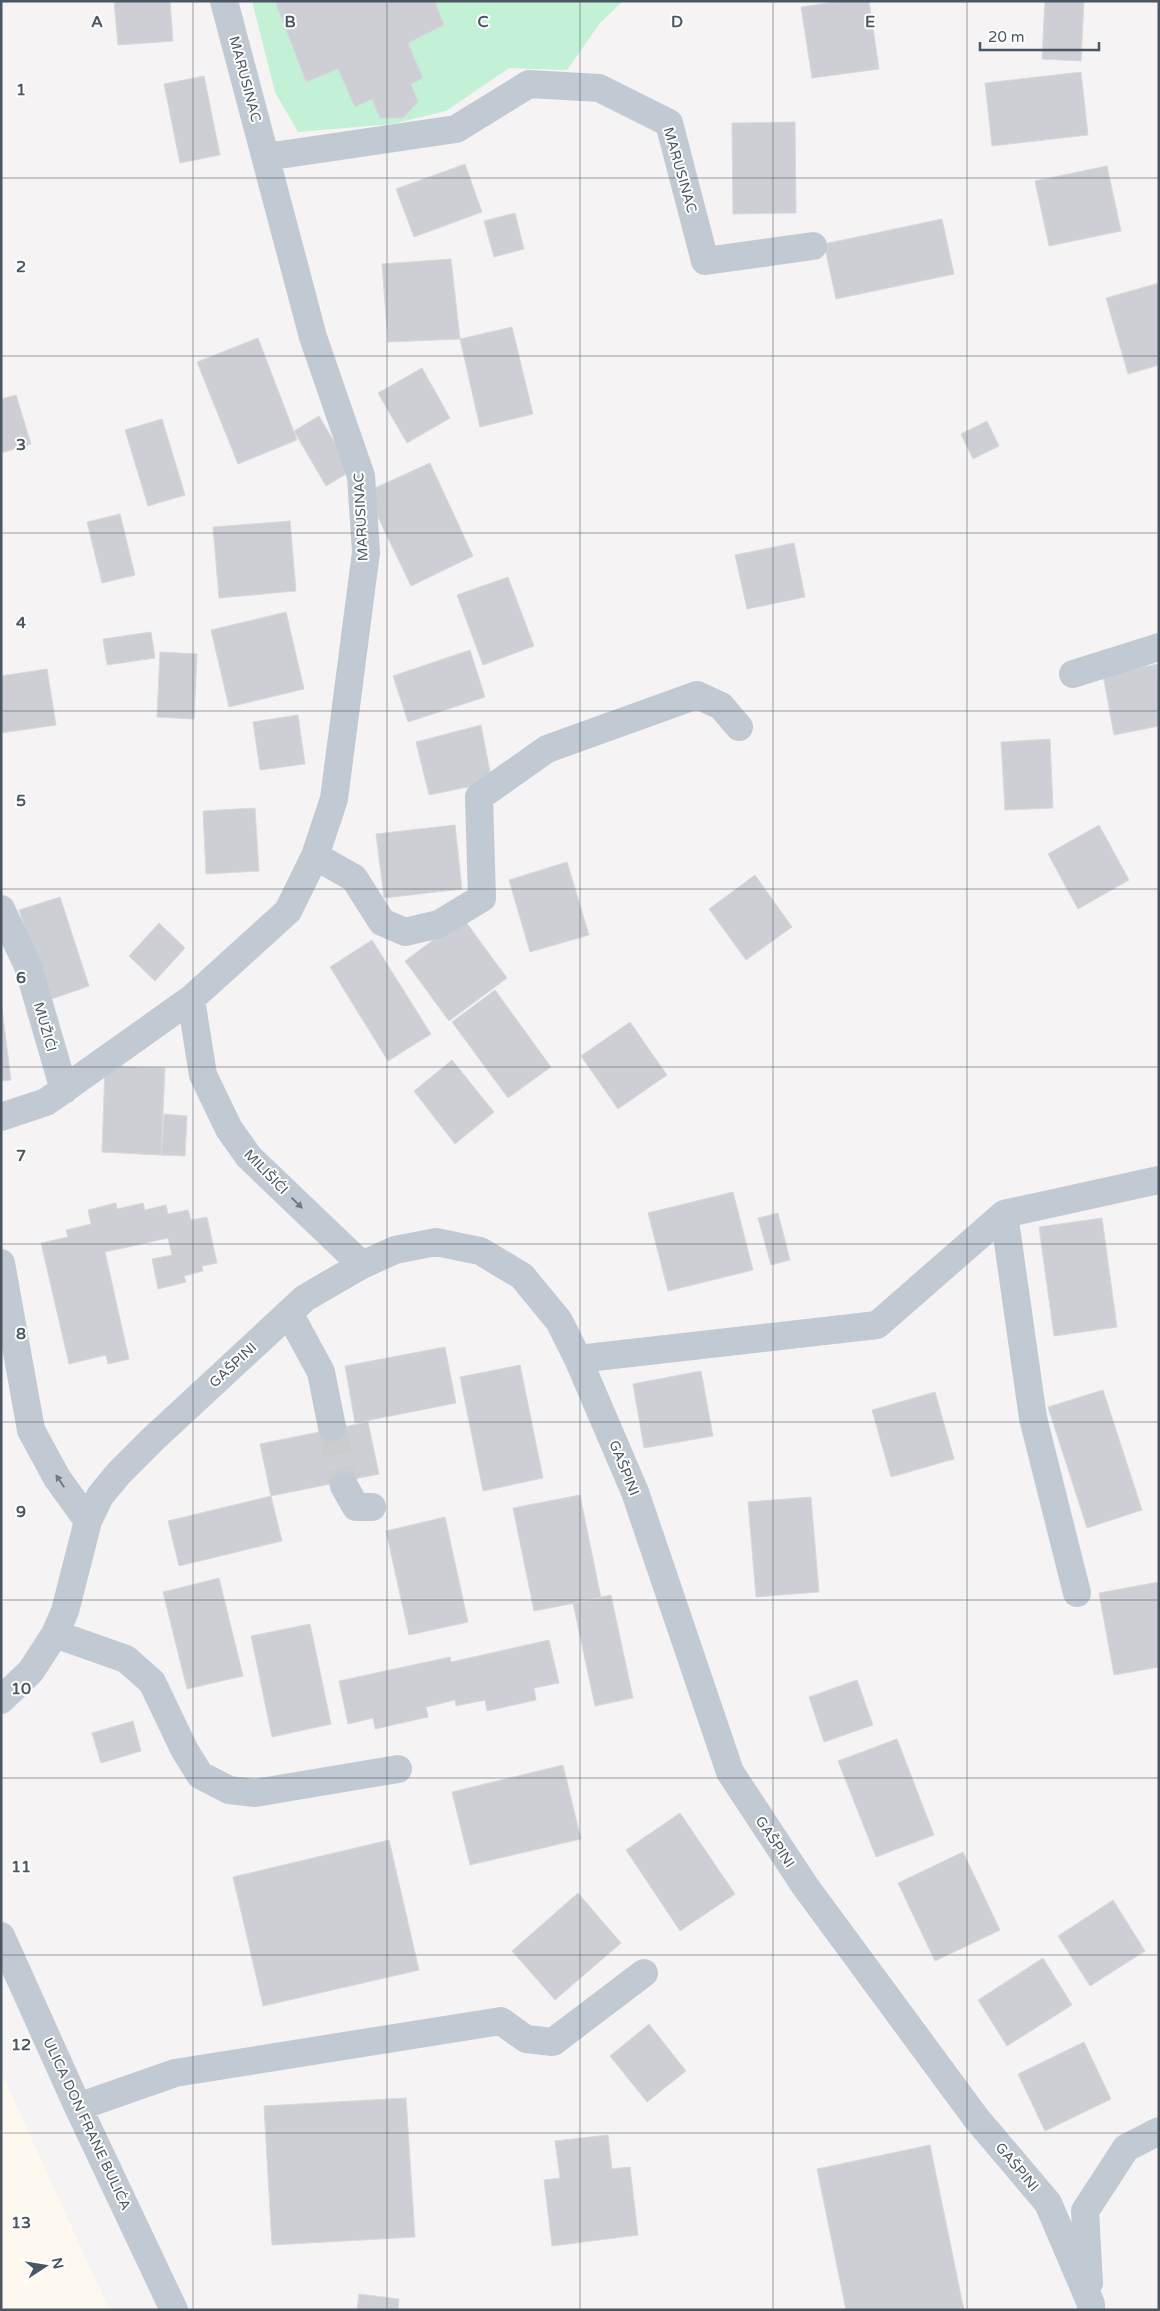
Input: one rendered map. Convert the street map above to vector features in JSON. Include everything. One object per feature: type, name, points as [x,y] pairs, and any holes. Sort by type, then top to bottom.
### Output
[{"type":"street","name":"MARUSINAC","points":[[224,1],[312,337],[361,476],[366,552],[334,799],[315,856]]},
{"type":"street","name":"MARUSINAC","points":[[266,157],[456,129],[529,84],[600,88],[669,123],[705,261],[813,246]]},
{"type":"street","points":[[1073,674],[1159,648]]},
{"type":"street","points":[[1,1117],[46,1102],[191,998],[288,911],[315,856],[354,878],[382,922],[405,932],[439,924],[482,898],[479,797],[547,749],[697,695],[721,706],[739,727]]},
{"type":"street","name":"MUŽIĆI","points":[[1,909],[28,966],[64,1090]]},
{"type":"street","name":"MILIŠIĆI","points":[[191,998],[203,1075],[229,1129],[249,1157],[362,1265]]},
{"type":"street","points":[[578,1359],[877,1325],[1004,1214],[1159,1180]]},
{"type":"street","points":[[1004,1214],[1033,1418],[1077,1593]]},
{"type":"street","name":"GAŠPINI","points":[[1,1700],[31,1671],[55,1634],[65,1612],[88,1521],[100,1496],[119,1473],[305,1298],[362,1265],[395,1250],[436,1242],[480,1251],[522,1276],[560,1321],[635,1492],[730,1772],[805,1886],[958,2094],[1048,2203],[1091,2307]]},
{"type":"street","points":[[1,1263],[31,1430],[57,1478],[88,1521]]},
{"type":"street","points":[[289,1313],[321,1372],[332,1427]]},
{"type":"street","points":[[344,1486],[356,1508],[372,1508]]},
{"type":"street","points":[[55,1634],[126,1659],[152,1682],[184,1748],[200,1775],[229,1790],[255,1793],[398,1769]]},
{"type":"street","name":"ULICA DON FRANE BULIĆA","points":[[1,1936],[78,2107],[174,2310]]},
{"type":"street","points":[[78,2107],[175,2073],[501,2020],[526,2039],[553,2042],[644,1973]]},
{"type":"street","points":[[1091,2307],[1084,2211],[1126,2148],[1159,2131]]},
{"type":"shaded area","points":[[1,2071],[59,2199],[109,2310],[1,2310]]},
{"type":"green space","points":[[252,1],[623,1],[600,23],[567,70],[509,68],[446,111],[392,124],[298,132],[275,92]]},
{"type":"building","points":[[114,1],[170,1],[173,41],[118,45]]},
{"type":"building","points":[[275,1],[435,1],[444,25],[408,43],[423,78],[411,84],[418,102],[403,118],[380,118],[372,99],[355,107],[338,69],[306,82]]},
{"type":"building","points":[[841,1],[869,1],[879,69],[812,78],[801,7]]},
{"type":"building","points":[[1045,1],[1084,1],[1081,61],[1042,59]]},
{"type":"building","points":[[1081,72],[1088,135],[992,146],[985,83]]},
{"type":"building","points":[[204,76],[220,155],[180,163],[164,84]]},
{"type":"building","points":[[795,122],[796,213],[733,214],[732,123]]},
{"type":"building","points":[[465,164],[482,212],[414,237],[396,189]]},
{"type":"building","points":[[1107,166],[1121,231],[1049,246],[1035,181]]},
{"type":"building","points":[[515,213],[524,249],[494,257],[484,221]]},
{"type":"building","points":[[942,219],[954,274],[836,299],[824,244]]},
{"type":"building","points":[[451,259],[460,339],[388,342],[382,264]]},
{"type":"building","points":[[1159,283],[1159,365],[1128,374],[1106,298]]},
{"type":"building","points":[[512,327],[533,414],[480,427],[460,339]]},
{"type":"building","points":[[258,338],[297,440],[238,464],[197,362]]},
{"type":"building","points":[[422,368],[450,418],[407,443],[378,393]]},
{"type":"building","points":[[16,395],[31,444],[1,453],[1,399]]},
{"type":"building","points":[[319,416],[351,471],[326,486],[294,431]]},
{"type":"building","points":[[162,419],[185,495],[148,506],[125,430]]},
{"type":"building","points":[[987,421],[999,446],[973,459],[961,434]]},
{"type":"building","points":[[430,463],[473,556],[411,586],[366,492]]},
{"type":"building","points":[[120,514],[135,575],[102,583],[87,522]]},
{"type":"building","points":[[290,521],[296,591],[219,598],[213,527]]},
{"type":"building","points":[[794,543],[805,597],[747,609],[735,555]]},
{"type":"building","points":[[508,577],[534,646],[483,665],[457,595]]},
{"type":"building","points":[[286,612],[304,689],[229,707],[211,630]]},
{"type":"building","points":[[151,632],[155,658],[107,665],[103,639]]},
{"type":"building","points":[[470,650],[485,697],[408,722],[393,676]]},
{"type":"building","points":[[160,652],[197,654],[194,719],[157,717]]},
{"type":"building","points":[[1158,664],[1159,726],[1114,735],[1103,675]]},
{"type":"building","points":[[47,669],[56,725],[1,733],[1,676]]},
{"type":"building","points":[[298,715],[305,764],[260,770],[253,722]]},
{"type":"building","points":[[481,725],[492,782],[429,795],[416,742]]},
{"type":"building","points":[[1050,739],[1053,808],[1005,810],[1001,742]]},
{"type":"building","points":[[255,808],[259,871],[206,874],[203,811]]},
{"type":"building","points":[[455,825],[462,889],[384,898],[376,834]]},
{"type":"building","points":[[1099,825],[1129,880],[1078,909],[1048,854]]},
{"type":"building","points":[[567,862],[589,935],[530,952],[509,880]]},
{"type":"building","points":[[755,875],[792,927],[746,960],[709,909]]},
{"type":"building","points":[[60,897],[89,986],[49,1000],[19,910]]},
{"type":"building","points":[[463,918],[507,978],[449,1021],[405,961]]},
{"type":"building","points":[[159,923],[185,948],[155,981],[129,956]]},
{"type":"building","points":[[372,940],[431,1034],[388,1061],[330,967]]},
{"type":"building","points":[[495,990],[551,1067],[508,1098],[452,1022]]},
{"type":"building","points":[[1,1001],[11,1080],[1,1081]]},
{"type":"building","points":[[630,1022],[667,1075],[618,1109],[581,1056]]},
{"type":"building","points":[[452,1060],[494,1112],[455,1144],[414,1091]]},
{"type":"building","points":[[105,1066],[165,1068],[161,1155],[102,1152]]},
{"type":"building","points":[[164,1114],[187,1116],[185,1156],[161,1155]]},
{"type":"building","points":[[733,1192],[753,1270],[668,1291],[648,1213]]},
{"type":"building","points":[[116,1203],[117,1209],[143,1203],[145,1210],[166,1205],[168,1214],[188,1210],[191,1220],[207,1217],[217,1263],[202,1266],[203,1271],[184,1276],[186,1282],[158,1289],[152,1259],[172,1255],[168,1238],[105,1252],[129,1359],[108,1364],[106,1355],[69,1364],[41,1243],[68,1237],[66,1230],[91,1224],[88,1210]]},
{"type":"building","points":[[778,1213],[790,1260],[771,1265],[758,1218]]},
{"type":"building","points":[[1102,1218],[1117,1327],[1054,1336],[1039,1227]]},
{"type":"building","points":[[445,1347],[456,1403],[355,1423],[345,1366]]},
{"type":"building","points":[[520,1365],[543,1478],[483,1491],[460,1377]]},
{"type":"building","points":[[701,1371],[713,1436],[644,1448],[633,1384]]},
{"type":"building","points":[[1103,1390],[1142,1510],[1087,1528],[1048,1407]]},
{"type":"building","points":[[935,1392],[954,1459],[891,1477],[872,1410]]},
{"type":"building","points":[[368,1422],[379,1474],[271,1496],[260,1444]]},
{"type":"building","points":[[580,1495],[601,1598],[534,1611],[513,1508]]},
{"type":"building","points":[[271,1496],[282,1541],[179,1566],[168,1521]]},
{"type":"building","points":[[811,1497],[819,1592],[756,1597],[748,1502]]},
{"type":"building","points":[[445,1517],[468,1622],[409,1635],[386,1531]]},
{"type":"building","points":[[219,1578],[243,1676],[187,1689],[163,1592]]},
{"type":"building","points":[[1159,1582],[1159,1667],[1114,1675],[1099,1593]]},
{"type":"building","points":[[611,1595],[633,1698],[595,1706],[573,1603]]},
{"type":"building","points":[[310,1624],[331,1724],[272,1737],[251,1636]]},
{"type":"building","points":[[549,1640],[559,1683],[534,1688],[536,1700],[487,1711],[485,1700],[456,1706],[455,1700],[426,1707],[428,1717],[375,1729],[373,1718],[348,1724],[339,1681],[450,1657],[451,1662]]},
{"type":"building","points":[[857,1680],[873,1725],[824,1742],[809,1697]]},
{"type":"building","points":[[133,1721],[141,1751],[101,1763],[92,1733]]},
{"type":"building","points":[[897,1739],[934,1835],[876,1857],[838,1761]]},
{"type":"building","points":[[563,1765],[581,1839],[470,1865],[452,1792]]},
{"type":"building","points":[[680,1813],[735,1894],[680,1931],[626,1850]]},
{"type":"building","points":[[389,1840],[419,1970],[263,2006],[233,1877]]},
{"type":"building","points":[[963,1852],[1000,1930],[935,1961],[898,1883]]},
{"type":"building","points":[[578,1893],[621,1943],[555,2000],[512,1951]]},
{"type":"building","points":[[1113,1900],[1145,1951],[1090,1986],[1058,1936]]},
{"type":"building","points":[[1043,1958],[1072,2005],[1007,2046],[978,2000]]},
{"type":"building","points":[[649,2024],[686,2071],[647,2102],[610,2056]]},
{"type":"building","points":[[1084,2042],[1111,2099],[1045,2131],[1018,2074]]},
{"type":"building","points":[[406,2098],[415,2237],[272,2245],[264,2106]]},
{"type":"building","points":[[608,2135],[612,2169],[630,2167],[638,2235],[552,2246],[544,2180],[560,2178],[555,2141]]},
{"type":"building","points":[[930,2145],[964,2310],[846,2310],[817,2169]]},
{"type":"building","points":[[359,2294],[399,2299],[398,2310],[357,2310]]},
{"type":"tunnel","points":[[332,1427],[344,1486]]}]
